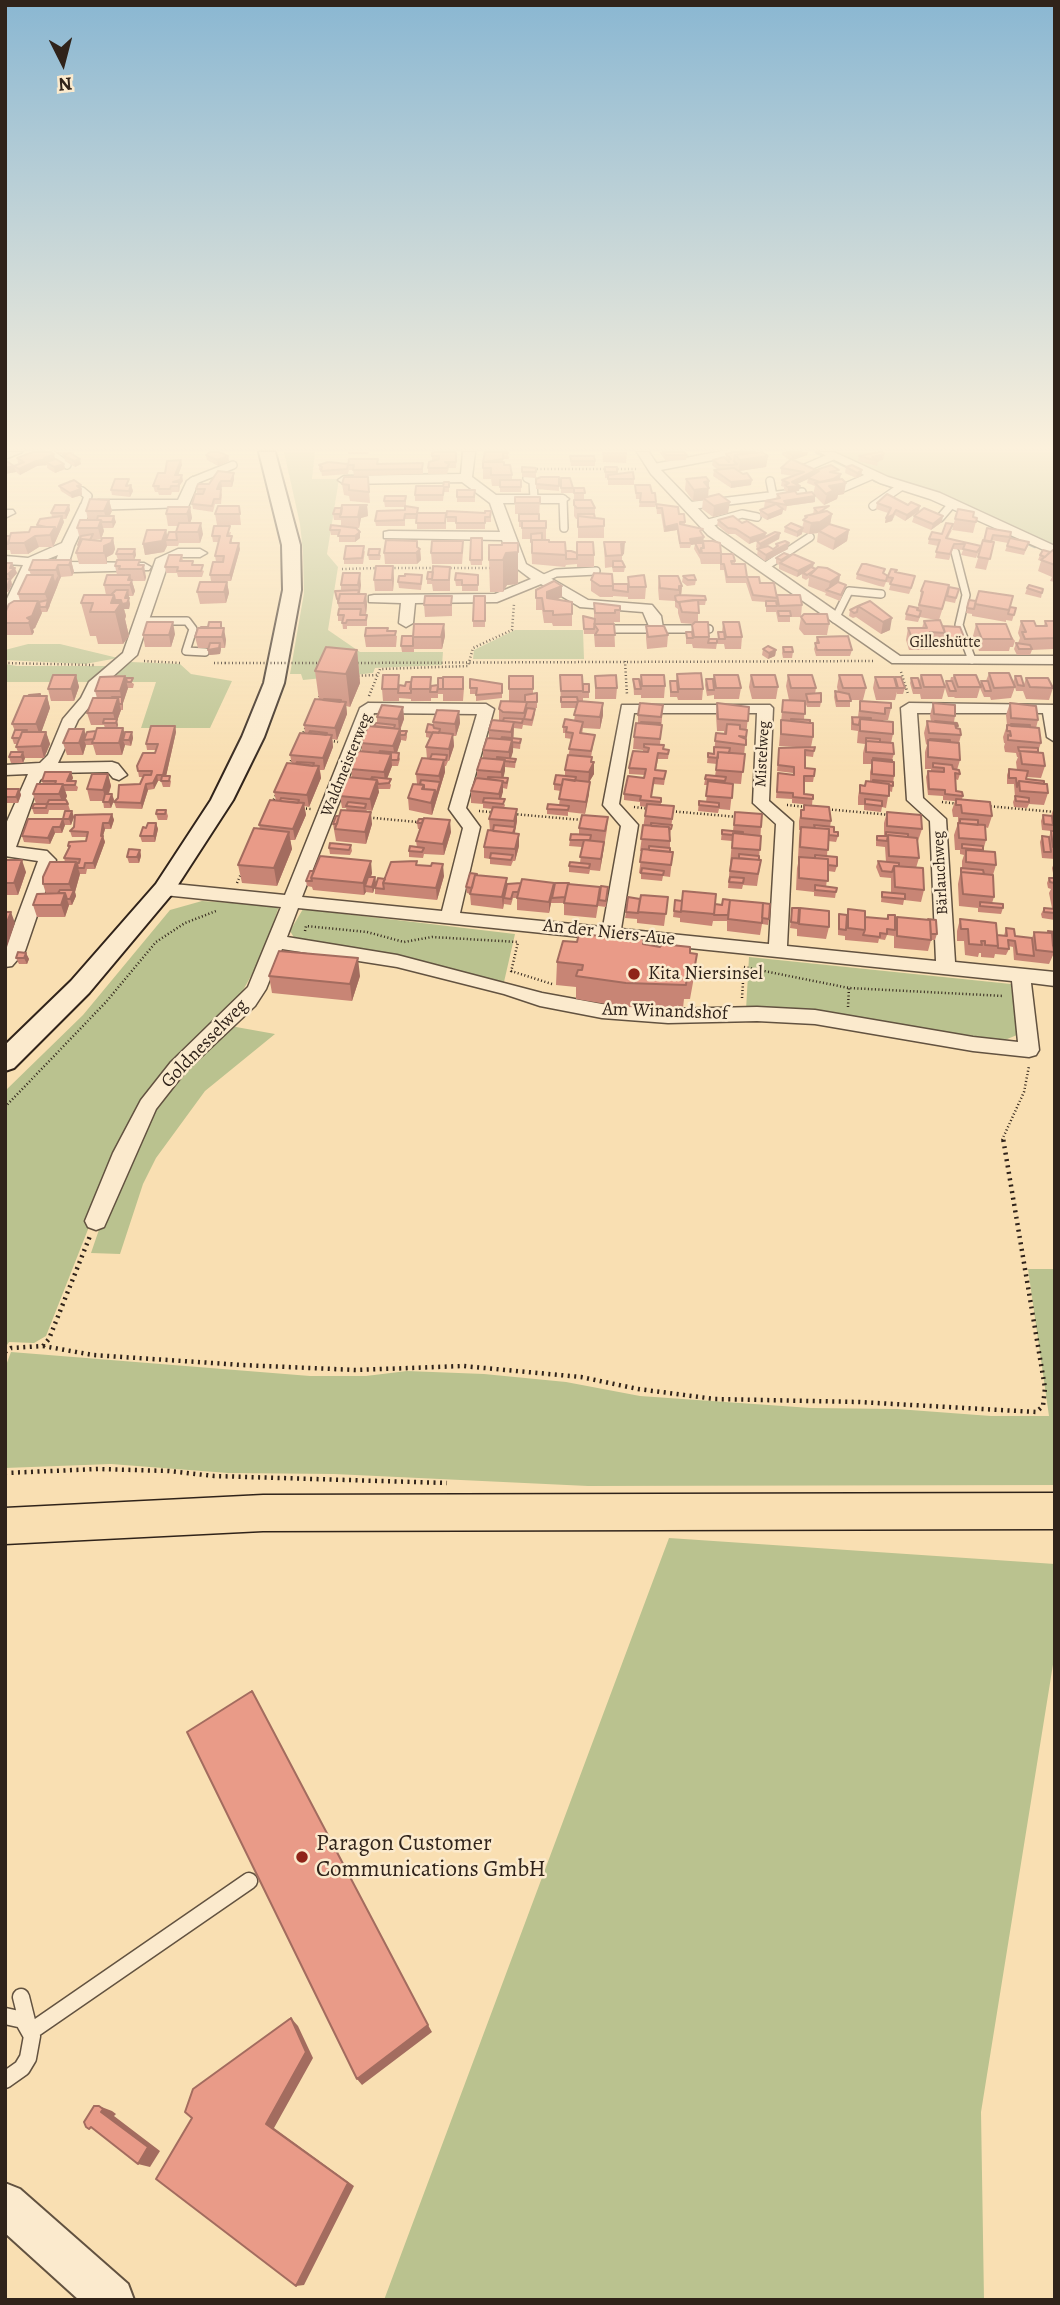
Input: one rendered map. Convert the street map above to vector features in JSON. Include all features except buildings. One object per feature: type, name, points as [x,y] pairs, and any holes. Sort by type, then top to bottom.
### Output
[{"type":"main road","points":[[5,1060],[80,988],[164,889],[204,831],[239,767],[265,707],[281,658],[289,612],[292,560]]},
{"type":"main road","points":[[5,1526],[263,1513],[1055,1511]]},
{"type":"main road","points":[[5,1512],[60,1522]]},
{"type":"street","points":[[5,560],[62,564],[74,568],[159,567]]},
{"type":"street","points":[[5,611],[11,606],[32,561],[35,560]]},
{"type":"street","points":[[62,564],[63,560]]},
{"type":"street","points":[[11,956],[47,860],[41,855],[13,853],[8,849],[7,843],[33,778],[55,757],[71,719],[88,699],[94,685],[130,654],[163,560]]},
{"type":"street","points":[[518,560],[521,567],[584,604],[647,608],[654,616],[656,628]]},
{"type":"street","name":"Gilleshütte","points":[[753,560],[857,637],[897,660],[1055,660]]},
{"type":"street","points":[[374,599],[497,598],[547,582]]},
{"type":"street","points":[[406,623],[408,599]]},
{"type":"street","name":"Waldmeisterweg","points":[[293,900],[368,708],[486,709],[457,808]]},
{"type":"street","points":[[611,933],[630,825],[611,805],[627,708]]},
{"type":"street","name":"Mistelweg","points":[[627,708],[765,708],[761,803],[785,822]]},
{"type":"street","points":[[915,800],[909,708],[1050,708],[1055,737]]},
{"type":"street","points":[[5,770],[112,767],[119,775]]},
{"type":"street","name":"Bärlauchweg","points":[[915,800],[938,820],[946,968]]},
{"type":"street","points":[[450,916],[472,827],[457,808]]},
{"type":"street","points":[[778,950],[785,822]]},
{"type":"street","name":"An der Niers-Aue","points":[[164,889],[227,902],[293,900],[450,916],[520,933],[611,933],[1055,979]]},
{"type":"street","points":[[276,942],[293,900]]},
{"type":"street","name":"Am Winandshof","points":[[276,942],[397,961],[558,1003],[630,1014],[815,1017],[973,1044],[1029,1050]]},
{"type":"street","name":"Goldnesselweg","points":[[96,1221],[124,1153],[148,1105],[178,1067],[247,1001],[264,974],[276,942]]},
{"type":"street","points":[[1021,976],[1029,1050]]},
{"type":"street","points":[[5,2204],[112,2300]]},
{"type":"lane","points":[[764,568],[777,560]]},
{"type":"lane","points":[[958,560],[966,595],[959,625],[972,660]]},
{"type":"lane","points":[[547,582],[556,573],[596,570]]},
{"type":"lane","points":[[835,619],[850,590],[881,594]]},
{"type":"lane","points":[[141,621],[187,621],[193,629],[186,651],[205,652]]},
{"type":"lane","points":[[602,629],[709,629]]},
{"type":"lane","points":[[29,2029],[249,1881]]},
{"type":"lane","points":[[5,2080],[22,2068],[31,2047],[21,1997]]},
{"type":"lane","points":[[5,2016],[16,2017],[29,2029]]},
{"type":"path","points":[[342,569],[521,567]]},
{"type":"path","points":[[368,708],[365,705],[380,669],[468,666],[473,648],[512,630],[514,602],[547,582]]},
{"type":"path","points":[[212,663],[897,660],[911,704],[909,708]]},
{"type":"path","points":[[625,661],[627,708]]},
{"type":"path","points":[[5,663],[189,663]]},
{"type":"path","points":[[5,1107],[106,1002],[156,942],[185,923],[227,902],[328,677],[377,675]]},
{"type":"path","points":[[301,738],[310,739]]},
{"type":"path","points":[[915,800],[966,804]]},
{"type":"path","points":[[761,803],[938,820]]},
{"type":"path","points":[[272,805],[281,806]]},
{"type":"path","points":[[611,805],[651,809]]},
{"type":"path","points":[[978,805],[1055,812]]},
{"type":"path","points":[[457,808],[630,825]]},
{"type":"path","points":[[664,810],[785,822]]},
{"type":"path","points":[[327,813],[472,827]]},
{"type":"path","points":[[300,945],[306,926],[367,932],[404,942],[432,937],[520,933],[507,988]]},
{"type":"path","points":[[741,1014],[745,947]]},
{"type":"path","points":[[744,967],[849,988],[1023,997]]},
{"type":"path","points":[[5,1352],[11,1348],[43,1346],[106,1357],[356,1370],[463,1366],[580,1377],[663,1393],[715,1399],[878,1403],[1036,1412],[1042,1406],[1045,1388],[1002,1141],[1024,1092],[1029,1071],[1029,1050]]},
{"type":"path","points":[[43,1346],[49,1339],[96,1221]]},
{"type":"green space","points":[[303,560],[332,560],[338,567],[328,630],[360,652],[443,652],[442,665],[375,668],[373,673],[303,680],[301,674],[290,674],[304,593]]},
{"type":"green space","points":[[515,630],[583,630],[584,659],[473,659],[474,650]]},
{"type":"green space","points":[[28,644],[60,644],[118,658],[85,664],[5,660],[5,650]]},
{"type":"green space","points":[[131,662],[180,664],[191,674],[232,681],[210,728],[141,728],[156,682],[103,682]]},
{"type":"green space","points":[[5,664],[113,666],[91,682],[5,682]]},
{"type":"green space","points":[[202,901],[279,906],[263,954],[241,994],[167,1066],[135,1110],[46,1336],[34,1343],[9,1342],[5,1348],[5,1091],[83,1015],[170,910]]},
{"type":"green space","points":[[303,909],[515,934],[504,982],[388,955],[295,939],[290,931]]},
{"type":"green space","points":[[749,957],[1011,984],[1017,1035],[1000,1042],[746,1010]]},
{"type":"green space","points":[[225,1025],[275,1034],[205,1091],[156,1158],[143,1184],[120,1254],[91,1253],[115,1183],[142,1122]]},
{"type":"green space","points":[[1028,1269],[1055,1269],[1055,1485],[588,1486],[334,1474],[228,1473],[111,1464],[5,1468],[5,1368],[11,1352],[310,1376],[366,1376],[407,1371],[484,1374],[566,1382],[640,1396],[811,1408],[1049,1416]]},
{"type":"green space","points":[[669,1538],[1055,1564],[1055,1652],[981,2112],[984,2300],[384,2300]]},
{"type":"place","name":"Kita Niersinsel","points":[[634,974]]},
{"type":"place","name":"Paragon Customer Communications GmbH","points":[[302,1857]]}]
